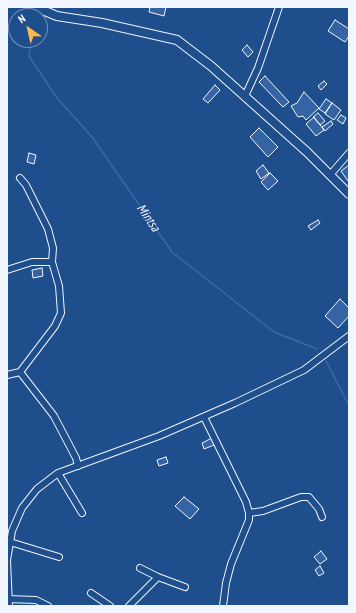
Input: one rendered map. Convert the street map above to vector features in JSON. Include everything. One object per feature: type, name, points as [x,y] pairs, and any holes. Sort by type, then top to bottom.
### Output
[{"type":"main road","points":[[35,7],[58,16],[102,23],[177,40],[211,66],[308,152],[349,194]]},
{"type":"street","points":[[245,96],[258,68],[279,7]]},
{"type":"street","points":[[330,175],[349,153]]},
{"type":"street","points":[[7,375],[20,372],[55,326],[61,312],[59,286],[52,262],[53,248],[48,229],[29,191],[20,178]]},
{"type":"street","points":[[7,270],[32,262],[52,262]]},
{"type":"street","points":[[9,606],[7,560],[12,531],[22,508],[37,489],[58,474],[159,436],[204,417],[304,370],[349,336]]},
{"type":"street","points":[[20,372],[54,416],[70,446],[78,466]]},
{"type":"street","points":[[204,417],[246,502],[249,512],[249,520],[231,564],[226,583],[223,606]]},
{"type":"street","points":[[58,474],[82,513]]},
{"type":"street","points":[[249,512],[263,511],[301,498],[309,497],[319,509],[322,517]]},
{"type":"street","points":[[10,542],[59,557]]},
{"type":"street","points":[[140,568],[158,577],[185,587]]},
{"type":"street","points":[[129,606],[158,577]]},
{"type":"street","points":[[91,593],[110,606]]},
{"type":"street","points":[[8,599],[36,600],[48,606]]},
{"type":"building","points":[[150,7],[166,7],[164,16],[149,12]]},
{"type":"building","points":[[335,20],[349,29],[349,36],[345,42],[328,31]]},
{"type":"building","points":[[247,45],[253,52],[248,57],[242,50]]},
{"type":"building","points":[[265,76],[289,102],[283,107],[259,82]]},
{"type":"building","points":[[324,81],[327,84],[321,90],[318,86]]},
{"type":"building","points":[[215,85],[220,90],[208,103],[203,99]]},
{"type":"building","points":[[304,92],[319,108],[306,120],[303,116],[298,117],[291,106],[297,103]]},
{"type":"building","points":[[326,99],[332,103],[325,113],[319,109]]},
{"type":"building","points":[[332,103],[341,110],[334,120],[325,114]]},
{"type":"building","points":[[318,113],[325,121],[320,125],[313,117]]},
{"type":"building","points":[[341,115],[346,118],[343,124],[337,120]]},
{"type":"building","points":[[314,117],[324,130],[316,136],[306,124]]},
{"type":"building","points":[[331,121],[333,124],[325,131],[322,127]]},
{"type":"building","points":[[259,128],[278,147],[268,157],[250,137]]},
{"type":"building","points":[[29,153],[36,155],[34,164],[27,162]]},
{"type":"building","points":[[263,165],[269,173],[261,179],[256,171]]},
{"type":"building","points":[[349,165],[349,181],[348,181],[341,171]]},
{"type":"building","points":[[270,173],[278,181],[268,190],[261,182]]},
{"type":"building","points":[[318,220],[320,223],[311,230],[308,226]]},
{"type":"building","points":[[42,268],[43,276],[33,278],[32,270]]},
{"type":"building","points":[[340,299],[349,308],[349,316],[338,328],[325,316]]},
{"type":"building","points":[[212,438],[214,445],[204,449],[202,443]]},
{"type":"building","points":[[166,457],[168,463],[159,466],[157,460]]},
{"type":"building","points":[[184,497],[199,509],[190,519],[175,506]]},
{"type":"building","points":[[321,551],[327,559],[320,564],[314,557]]},
{"type":"building","points":[[320,566],[324,573],[319,576],[315,570]]},
{"type":"waterway","name":"Mintsa","points":[[30,48],[29,56],[57,98],[92,137],[172,252],[274,332],[317,349]]},
{"type":"waterway","name":"Mintsa","points":[[326,361],[349,406]]}]
